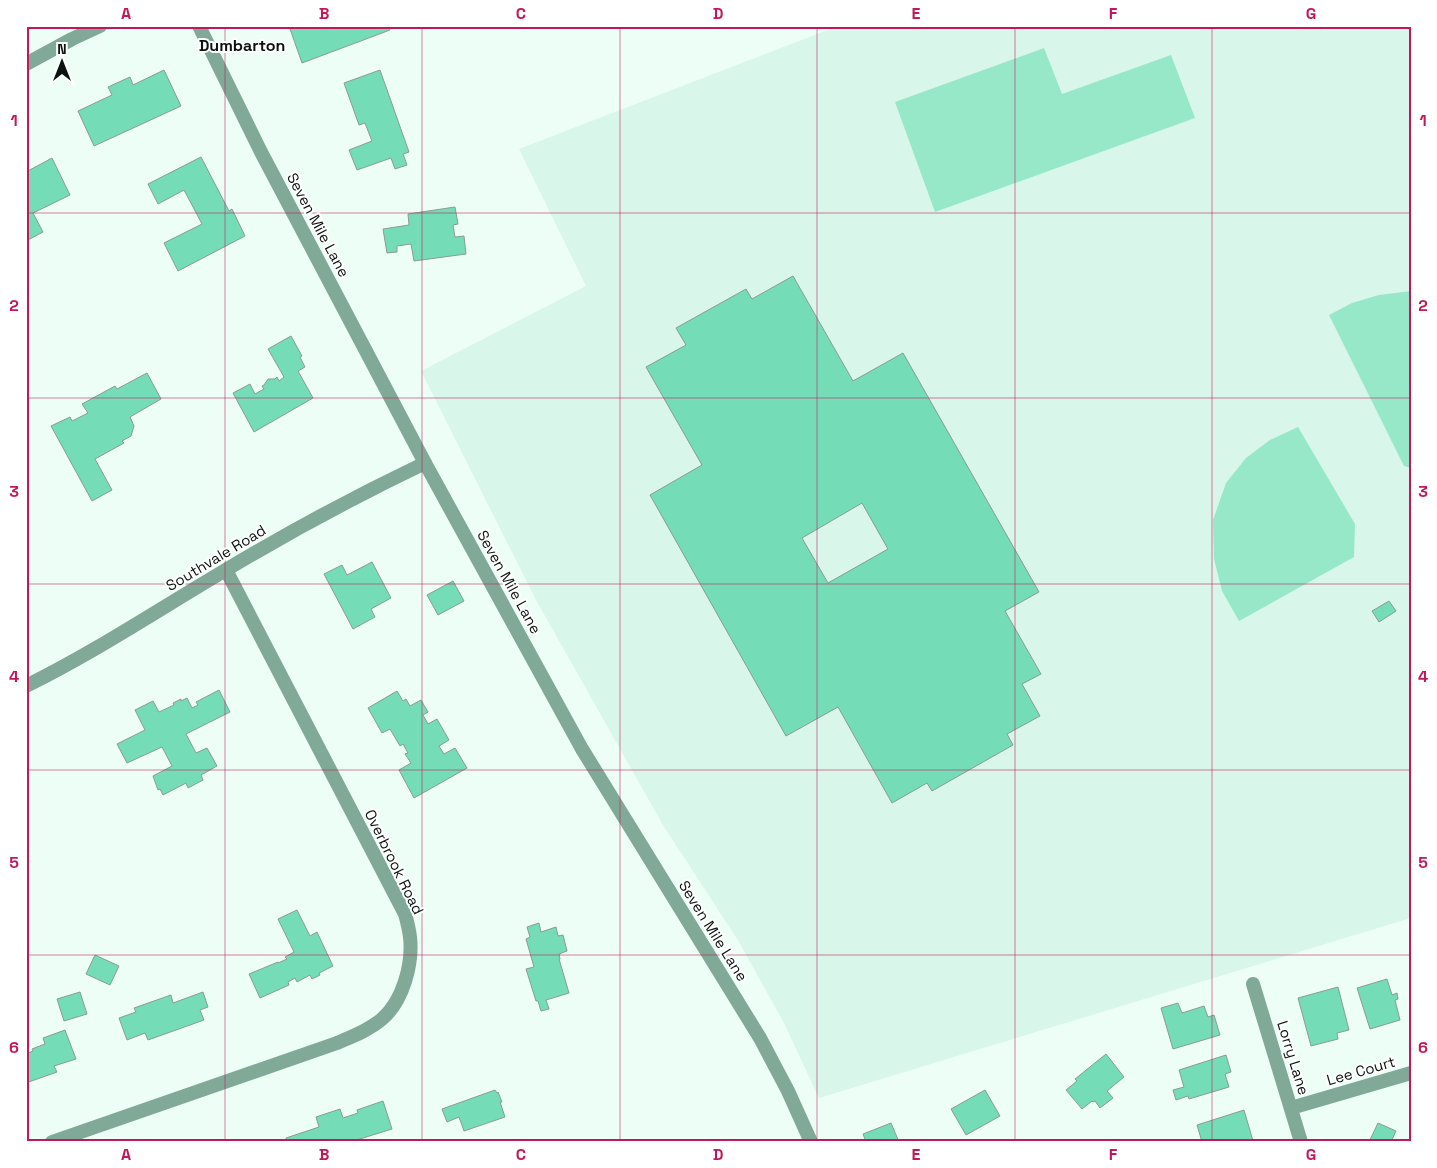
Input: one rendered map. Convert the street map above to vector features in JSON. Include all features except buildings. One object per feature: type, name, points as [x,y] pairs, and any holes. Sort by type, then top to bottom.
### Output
[{"type":"street","points":[[26,64],[100,26]]},
{"type":"street","name":"Seven Mile Lane","points":[[199,26],[261,152],[425,463],[582,749],[760,1038],[788,1091],[811,1142]]},
{"type":"street","name":"Southvale Road","points":[[26,686],[96,649],[226,570],[370,489],[425,463]]},
{"type":"street","name":"Overbrook Road","points":[[52,1142],[337,1043],[362,1032],[382,1018],[396,1001],[405,981],[410,958],[410,936],[405,914],[226,570]]},
{"type":"street","name":"Lorry Lane","points":[[1253,984],[1301,1142]]},
{"type":"street","name":"Lee Court","points":[[1291,1108],[1411,1073]]},
{"type":"shaded area","points":[[838,26],[1411,26],[1411,918],[819,1098],[784,1023],[739,942],[663,825],[536,600],[421,371],[586,286],[519,149]]},
{"type":"green space","points":[[1044,48],[1062,94],[1171,55],[1195,118],[935,212],[895,102]]},
{"type":"green space","points":[[1411,291],[1411,468],[1404,466],[1329,315],[1352,303],[1379,295]]},
{"type":"green space","points":[[1298,427],[1355,524],[1354,557],[1239,621],[1222,591],[1214,559],[1213,520],[1226,483],[1246,458],[1270,440]]},
{"type":"district","name":"Dumbarton","points":[[242,45]]}]
